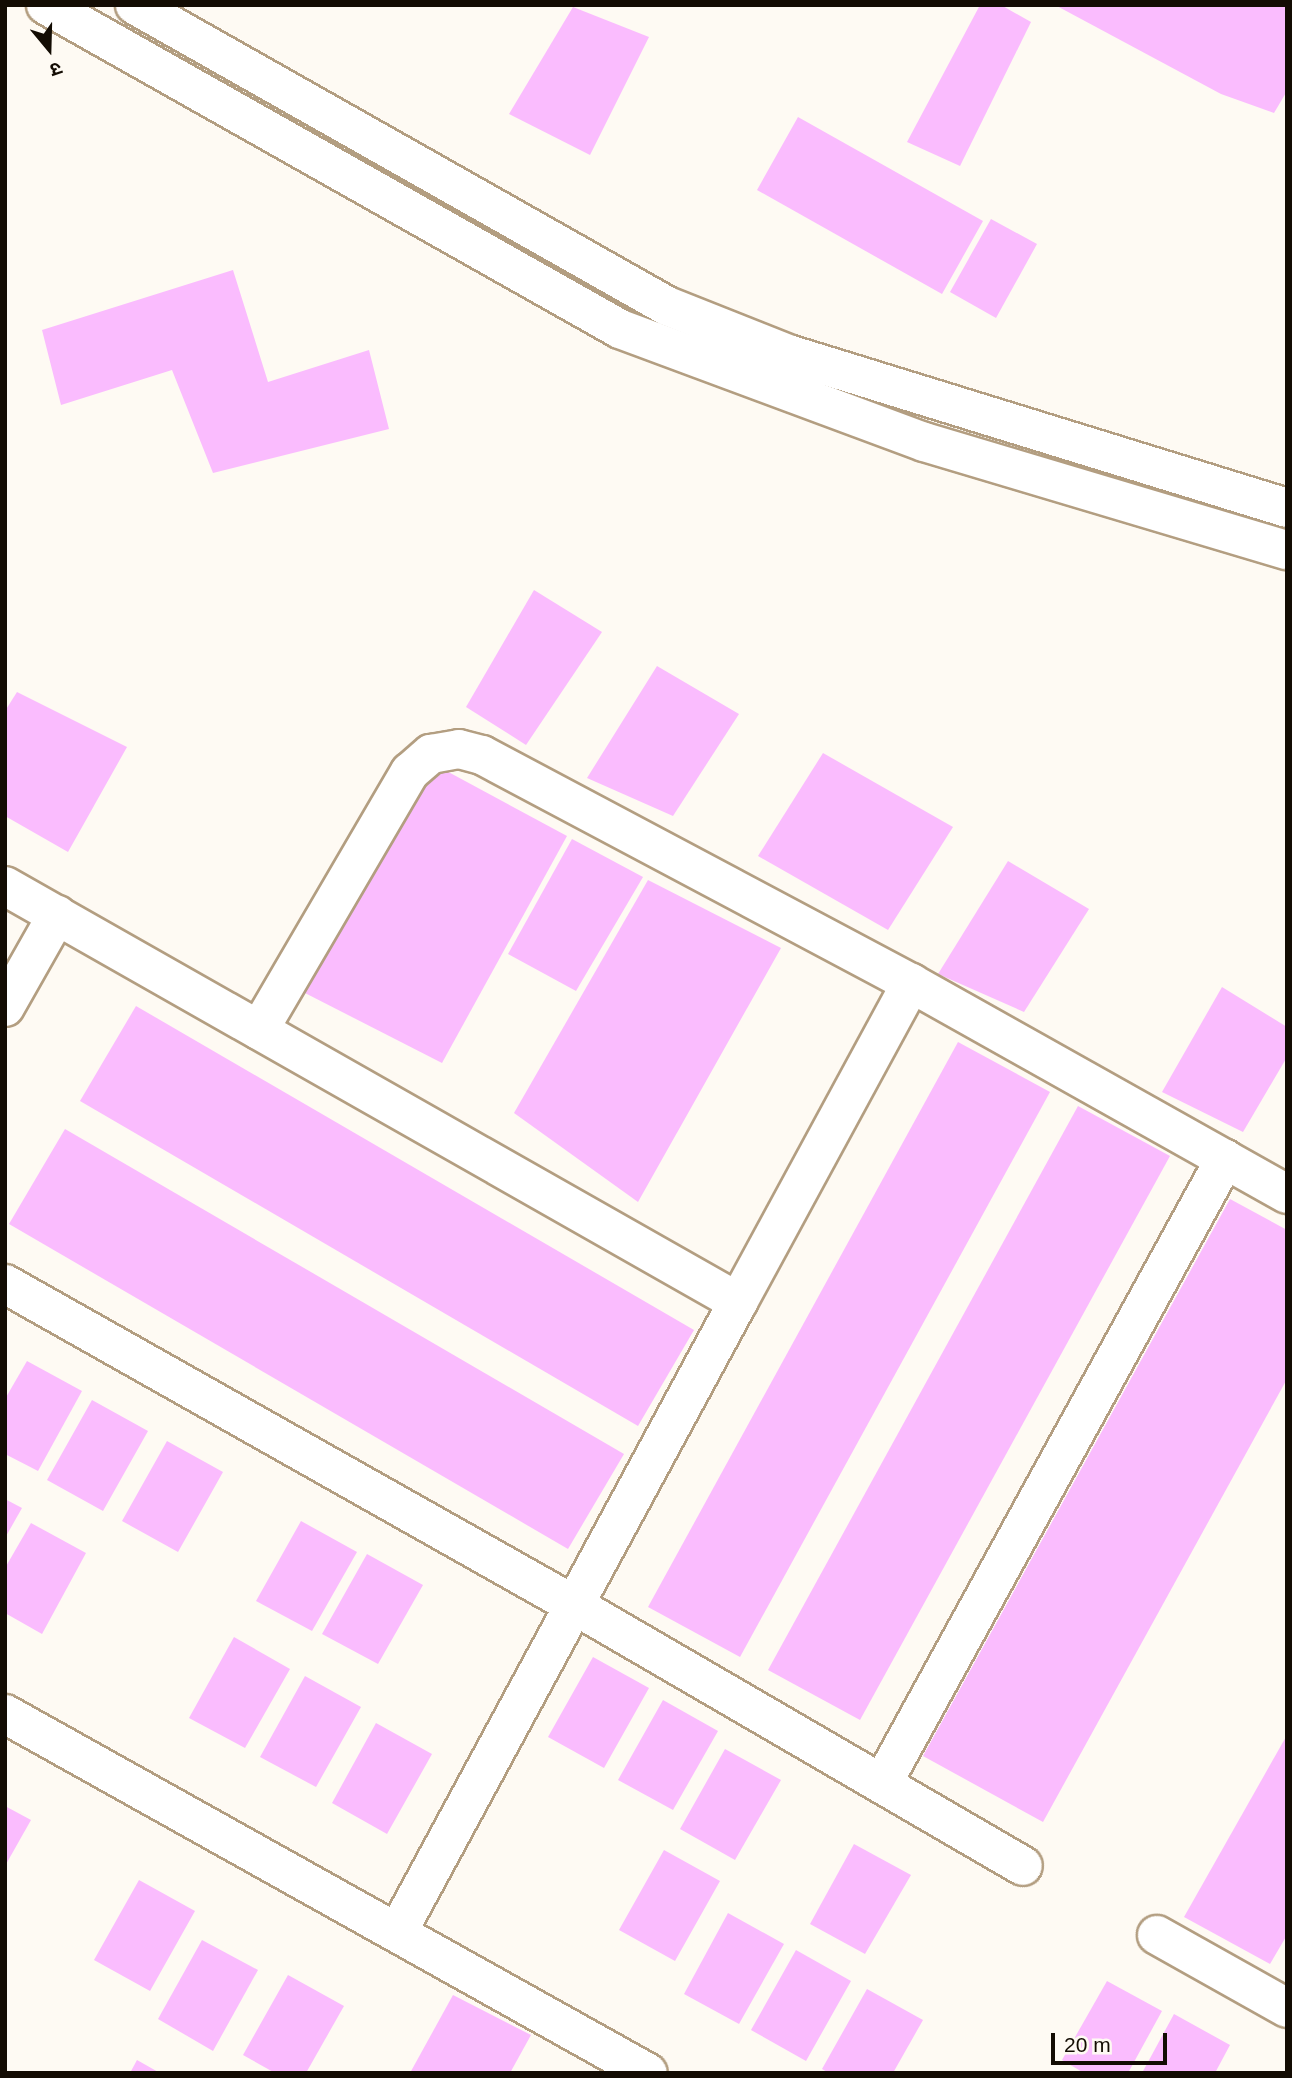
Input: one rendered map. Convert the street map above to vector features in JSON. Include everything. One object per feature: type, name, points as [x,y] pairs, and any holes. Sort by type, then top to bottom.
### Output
[{"type":"street","points":[[135,5],[667,306],[788,354],[1287,508]]},
{"type":"street","points":[[60,9],[620,330],[924,442],[1287,550]]},
{"type":"street","points":[[259,1030],[410,772],[431,754],[458,749],[482,755],[911,983],[1287,1194]]},
{"type":"street","points":[[5,886],[738,1302]]},
{"type":"street","points":[[5,1007],[57,915]]},
{"type":"street","points":[[398,1931],[911,983]]},
{"type":"street","points":[[882,1784],[1225,1159]]},
{"type":"street","points":[[5,1284],[574,1605],[1023,1866]]},
{"type":"street","points":[[5,1714],[398,1931],[648,2073]]},
{"type":"street","points":[[1157,1935],[1287,2008]]},
{"type":"building","points":[[980,5],[1001,5],[1031,22],[960,166],[907,142]]},
{"type":"building","points":[[1055,5],[1287,5],[1287,91],[1274,113],[1221,94]]},
{"type":"building","points":[[573,7],[649,37],[590,155],[509,114]]},
{"type":"building","points":[[798,117],[983,221],[942,294],[757,190]]},
{"type":"building","points":[[991,219],[1037,244],[996,318],[950,292]]},
{"type":"building","points":[[233,270],[268,382],[369,350],[389,429],[213,473],[172,370],[61,405],[42,330]]},
{"type":"building","points":[[534,590],[602,632],[526,745],[466,707]]},
{"type":"building","points":[[657,666],[739,714],[673,816],[587,778]]},
{"type":"building","points":[[17,692],[127,747],[68,852],[5,816],[5,711]]},
{"type":"building","points":[[823,753],[953,827],[888,930],[758,856]]},
{"type":"building","points":[[428,761],[567,836],[442,1063],[303,992]]},
{"type":"building","points":[[572,839],[643,877],[576,991],[508,954]]},
{"type":"building","points":[[1008,861],[1089,909],[1024,1012],[938,974]]},
{"type":"building","points":[[648,880],[781,948],[638,1202],[514,1113]]},
{"type":"building","points":[[1222,987],[1287,1027],[1287,1057],[1243,1132],[1162,1092]]},
{"type":"building","points":[[136,1006],[694,1330],[638,1426],[80,1101]]},
{"type":"building","points":[[958,1042],[1050,1092],[740,1657],[648,1607]]},
{"type":"building","points":[[1078,1106],[1170,1156],[860,1720],[768,1670]]},
{"type":"building","points":[[65,1129],[624,1454],[568,1549],[9,1224]]},
{"type":"building","points":[[1230,1199],[1287,1230],[1287,1379],[1043,1822],[923,1756]]},
{"type":"building","points":[[27,1361],[82,1391],[38,1471],[5,1454],[5,1399]]},
{"type":"building","points":[[92,1400],[148,1431],[103,1511],[47,1480]]},
{"type":"building","points":[[167,1441],[223,1472],[178,1552],[122,1521]]},
{"type":"building","points":[[5,1499],[22,1508],[5,1538]]},
{"type":"building","points":[[301,1521],[357,1552],[312,1631],[256,1601]]},
{"type":"building","points":[[31,1523],[86,1553],[42,1634],[5,1613],[5,1568]]},
{"type":"building","points":[[367,1554],[423,1585],[378,1664],[322,1634]]},
{"type":"building","points":[[234,1637],[290,1669],[245,1748],[189,1718]]},
{"type":"building","points":[[593,1657],[649,1688],[604,1768],[548,1737]]},
{"type":"building","points":[[305,1676],[361,1707],[316,1787],[260,1757]]},
{"type":"building","points":[[663,1700],[718,1731],[673,1810],[618,1780]]},
{"type":"building","points":[[376,1723],[432,1754],[387,1834],[332,1803]]},
{"type":"building","points":[[1287,1735],[1287,1935],[1270,1964],[1184,1917]]},
{"type":"building","points":[[725,1749],[781,1780],[735,1860],[680,1829]]},
{"type":"building","points":[[5,1806],[31,1820],[5,1866]]},
{"type":"building","points":[[854,1844],[911,1875],[865,1954],[810,1924]]},
{"type":"building","points":[[664,1850],[720,1881],[675,1961],[619,1930]]},
{"type":"building","points":[[139,1880],[195,1911],[150,1991],[94,1960]]},
{"type":"building","points":[[728,1913],[784,1944],[739,2024],[684,1994]]},
{"type":"building","points":[[202,1940],[258,1970],[213,2051],[158,2019]]},
{"type":"building","points":[[796,1950],[851,1981],[806,2061],[751,2030]]},
{"type":"building","points":[[288,1975],[344,2006],[306,2073],[275,2073],[243,2055]]},
{"type":"building","points":[[1107,1981],[1162,2011],[1128,2073],[1084,2073],[1062,2060]]},
{"type":"building","points":[[867,1989],[923,2020],[893,2073],[829,2073],[822,2069]]},
{"type":"building","points":[[453,1995],[531,2035],[510,2073],[410,2073]]},
{"type":"building","points":[[1174,2014],[1230,2045],[1215,2073],[1142,2073]]},
{"type":"building","points":[[137,2060],[160,2073],[130,2073]]}]
